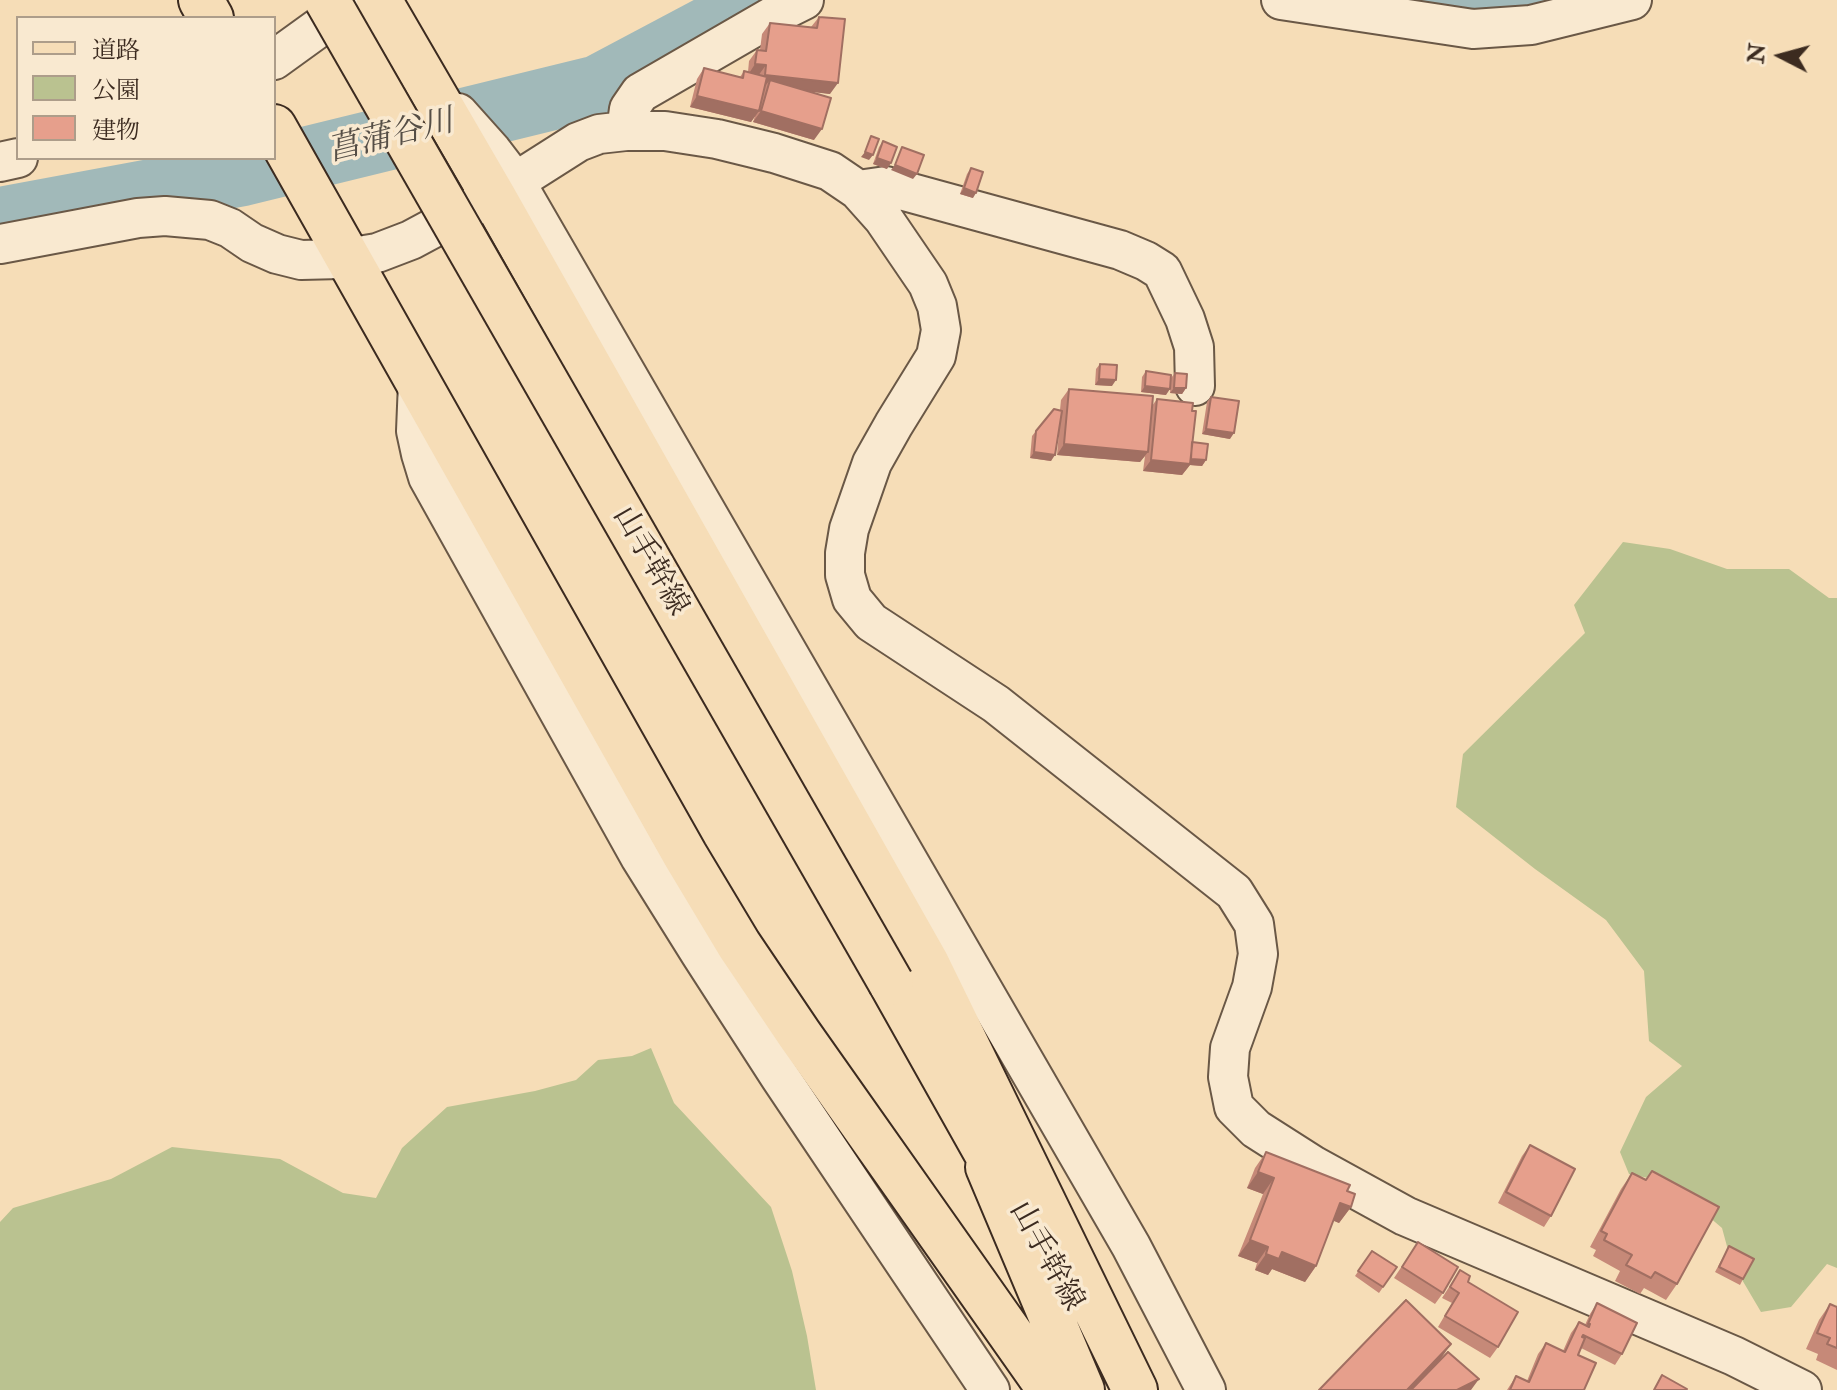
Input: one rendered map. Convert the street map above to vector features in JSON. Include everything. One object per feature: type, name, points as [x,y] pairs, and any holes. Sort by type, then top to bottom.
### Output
[{"type":"main road","name":"山手幹線","points":[[327,0],[909,972],[1082,1390]]},
{"type":"main road","points":[[379,0],[421,72],[504,188],[822,777],[909,972],[1135,1390]]},
{"type":"main road","points":[[276,131],[685,855],[739,945],[1050,1390]]},
{"type":"main road","name":"山手幹線","points":[[970,1124],[1120,1390]]},
{"type":"street","points":[[276,59],[357,0]]},
{"type":"street","points":[[626,131],[629,109],[640,93],[804,0]]},
{"type":"street","points":[[1281,0],[1473,29],[1531,25],[1632,0]]},
{"type":"street","points":[[0,244],[138,218],[165,216],[210,220],[230,228],[252,243],[289,257],[322,260],[377,253],[411,240],[578,142],[599,134],[626,131],[665,131],[717,139],[830,171],[858,190],[883,218],[928,284],[937,306],[941,330],[936,356],[872,463],[849,529],[845,575],[852,599],[871,622],[996,704],[1234,892],[1254,924],[1258,954],[1252,987],[1230,1048],[1228,1077],[1234,1107],[1256,1129],[1314,1166],[1405,1216],[1734,1356],[1802,1390]]},
{"type":"street","points":[[858,190],[886,186],[1120,250],[1146,261],[1162,271],[1185,319],[1194,347],[1195,386]]},
{"type":"street","points":[[504,188],[1131,1246],[1206,1390]]},
{"type":"street","points":[[418,382],[416,431],[428,477],[640,857],[780,1077],[990,1390]]},
{"type":"green space","points":[[1623,542],[1670,549],[1727,569],[1789,569],[1829,598],[1837,598],[1837,1268],[1827,1264],[1791,1307],[1761,1312],[1731,1261],[1722,1228],[1668,1182],[1629,1174],[1620,1152],[1646,1097],[1682,1066],[1649,1041],[1644,971],[1606,920],[1456,807],[1463,754],[1585,633],[1574,605]]},
{"type":"green space","points":[[651,1048],[674,1103],[771,1207],[792,1271],[816,1390],[0,1390],[0,1222],[13,1208],[111,1179],[172,1147],[280,1159],[343,1193],[376,1198],[402,1148],[447,1107],[576,1080],[598,1060],[632,1056]]},
{"type":"building","points":[[819,17],[845,19],[838,83],[765,75],[766,65],[755,64],[757,50],[766,51],[770,23],[817,28]]},
{"type":"building","points":[[704,68],[743,78],[744,71],[767,77],[759,111],[697,96]]},
{"type":"building","points":[[770,80],[831,98],[822,129],[761,111]]},
{"type":"building","points":[[871,136],[879,139],[873,155],[865,152]]},
{"type":"building","points":[[883,141],[897,147],[891,163],[877,158]]},
{"type":"building","points":[[902,147],[924,155],[917,174],[895,165]]},
{"type":"building","points":[[971,168],[983,172],[976,193],[964,188]]},
{"type":"building","points":[[1100,364],[1117,365],[1116,380],[1099,379]]},
{"type":"building","points":[[1146,371],[1171,375],[1170,389],[1145,386]]},
{"type":"building","points":[[1175,373],[1187,374],[1186,388],[1174,388]]},
{"type":"building","points":[[1069,389],[1153,396],[1148,452],[1064,444]]},
{"type":"building","points":[[1211,397],[1239,401],[1234,433],[1206,429]]},
{"type":"building","points":[[1157,399],[1193,403],[1192,411],[1196,411],[1190,464],[1151,460]]},
{"type":"building","points":[[1054,409],[1062,411],[1055,455],[1034,452],[1036,431]]},
{"type":"building","points":[[1192,442],[1208,444],[1206,460],[1191,459]]},
{"type":"building","points":[[1530,1145],[1575,1169],[1551,1216],[1506,1192]]},
{"type":"building","points":[[1266,1152],[1350,1185],[1347,1191],[1355,1194],[1351,1207],[1340,1203],[1316,1266],[1282,1252],[1279,1259],[1266,1254],[1268,1247],[1250,1240],[1274,1178],[1258,1172]]},
{"type":"building","points":[[1652,1171],[1719,1207],[1677,1284],[1655,1272],[1651,1278],[1626,1265],[1632,1255],[1604,1240],[1607,1234],[1601,1231],[1632,1173],[1646,1180]]},
{"type":"building","points":[[1418,1242],[1458,1267],[1443,1293],[1402,1267]]},
{"type":"building","points":[[1729,1246],[1754,1259],[1743,1279],[1719,1267]]},
{"type":"building","points":[[1372,1251],[1397,1267],[1383,1287],[1358,1271]]},
{"type":"building","points":[[1460,1270],[1470,1276],[1468,1282],[1518,1312],[1498,1347],[1445,1316],[1459,1293],[1450,1287]]},
{"type":"building","points":[[1406,1300],[1451,1344],[1407,1390],[1319,1390]]},
{"type":"building","points":[[1597,1303],[1637,1323],[1622,1354],[1583,1335],[1585,1338],[1578,1355],[1596,1363],[1584,1390],[1510,1390],[1516,1376],[1529,1382],[1546,1343],[1565,1352],[1579,1322],[1589,1327]]},
{"type":"building","points":[[1830,1304],[1837,1307],[1837,1348],[1827,1344],[1830,1338],[1817,1333]]},
{"type":"building","points":[[1448,1352],[1479,1379],[1457,1390],[1411,1390]]},
{"type":"building","points":[[1662,1375],[1687,1389],[1654,1390]]},
{"type":"waterway","name":"菖蒲谷川","points":[[0,219],[243,174],[598,87],[762,0]]},
{"type":"waterway","name":"菖蒲谷川","points":[[1404,0],[1510,9],[1548,6],[1572,0]]}]
